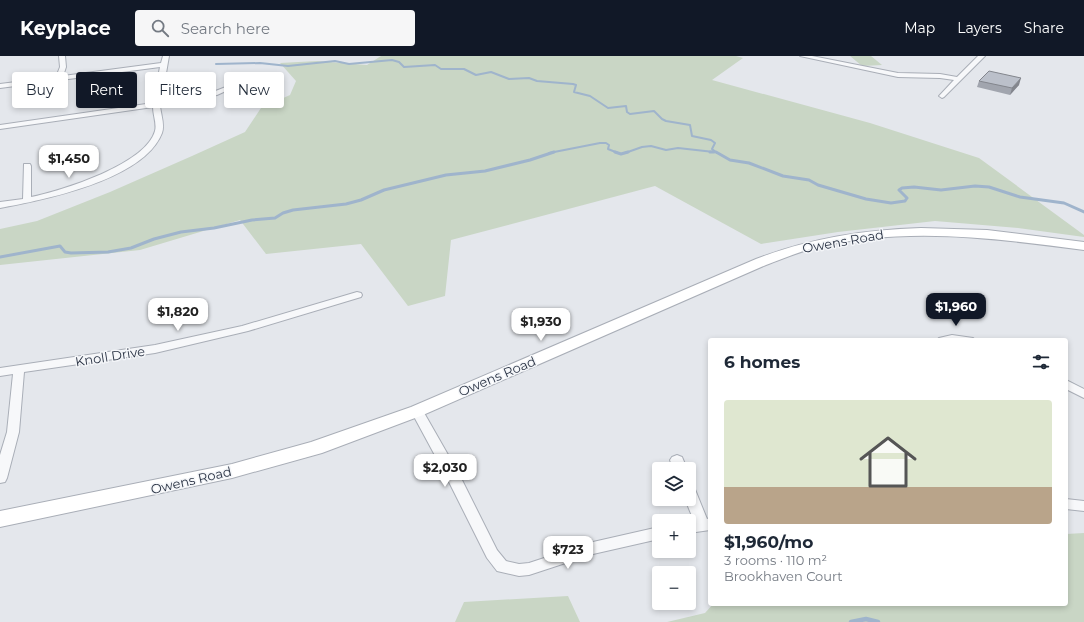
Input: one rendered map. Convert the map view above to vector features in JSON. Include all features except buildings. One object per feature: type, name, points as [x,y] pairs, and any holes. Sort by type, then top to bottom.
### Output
[{"type":"street","points":[[61,72],[63,67],[62,56]]},
{"type":"street","points":[[163,72],[166,56]]},
{"type":"street","points":[[803,56],[898,75],[940,76],[958,79]]},
{"type":"street","points":[[942,96],[982,56]]},
{"type":"street","points":[[68,78],[164,65]]},
{"type":"street","points":[[0,86],[12,85]]},
{"type":"street","points":[[0,127],[145,107]]},
{"type":"street","points":[[0,205],[73,189],[120,169],[140,156],[154,142],[159,132],[157,108]]},
{"type":"street","points":[[27,166],[27,200]]},
{"type":"street","name":"Owens Road","points":[[0,519],[232,470],[315,448],[417,411],[761,262],[818,243],[882,233],[922,232],[987,234],[1084,246]]},
{"type":"street","name":"Knoll Drive","points":[[0,372],[155,349],[208,338],[272,321],[357,295]]},
{"type":"street","points":[[0,478],[13,432],[19,369]]},
{"type":"street","points":[[1068,385],[1084,394]]},
{"type":"street","points":[[417,411],[452,474],[492,554],[502,567],[518,570],[529,569],[593,548],[652,535]]},
{"type":"street","points":[[1068,504],[1084,506]]},
{"type":"street","points":[[694,506],[701,525]]},
{"type":"green space","points":[[381,56],[736,56],[743,58],[712,80],[870,123],[979,158],[1084,235],[1084,237],[1018,228],[935,221],[838,232],[761,244],[655,186],[451,240],[445,296],[408,306],[361,244],[266,254],[240,220],[140,250],[0,265],[0,229],[37,221],[110,192],[245,132],[261,108],[284,108],[284,98],[290,95],[296,81],[280,63],[317,61],[367,65]]},
{"type":"green space","points":[[850,56],[871,56],[882,65],[862,66]]},
{"type":"green space","points":[[1084,533],[1084,622],[667,622],[705,613],[711,606],[1068,606],[1068,534]]},
{"type":"green space","points":[[568,596],[580,622],[455,622],[464,602]]},
{"type":"waterway","points":[[216,64],[260,63],[288,66],[335,61],[349,64],[392,60],[399,62],[404,67],[435,65],[441,69],[464,69],[476,75],[491,72],[509,79],[529,78],[537,81],[573,84],[576,85],[574,92],[590,96],[608,108],[626,106],[627,112],[630,114],[654,111],[666,121],[690,125],[692,136],[711,140],[715,143],[712,149],[717,153]]},
{"type":"waterway","points":[[554,152],[606,143],[609,145],[608,149],[618,153]]},
{"type":"waterway","points":[[627,152],[642,147],[651,146],[666,150],[678,148],[714,152],[710,152]]},
{"type":"waterway","points":[[0,257],[60,246],[65,252],[71,253],[108,252],[131,248],[154,239],[181,232],[214,228],[252,220],[275,218],[283,213],[293,210],[346,204],[361,200],[384,190],[446,175],[485,171],[530,160],[554,152]]},
{"type":"waterway","points":[[549,153],[554,152]]},
{"type":"waterway","points":[[618,153],[621,154],[627,152]]},
{"type":"waterway","points":[[716,152],[730,160],[749,163],[783,176],[809,180],[818,185],[866,199],[891,203],[905,201],[907,198],[899,190],[902,188],[914,187],[941,190],[975,186],[989,187],[1020,197],[1064,203],[1084,212]]},
{"type":"waterway","points":[[851,622],[866,619],[878,622]]}]
